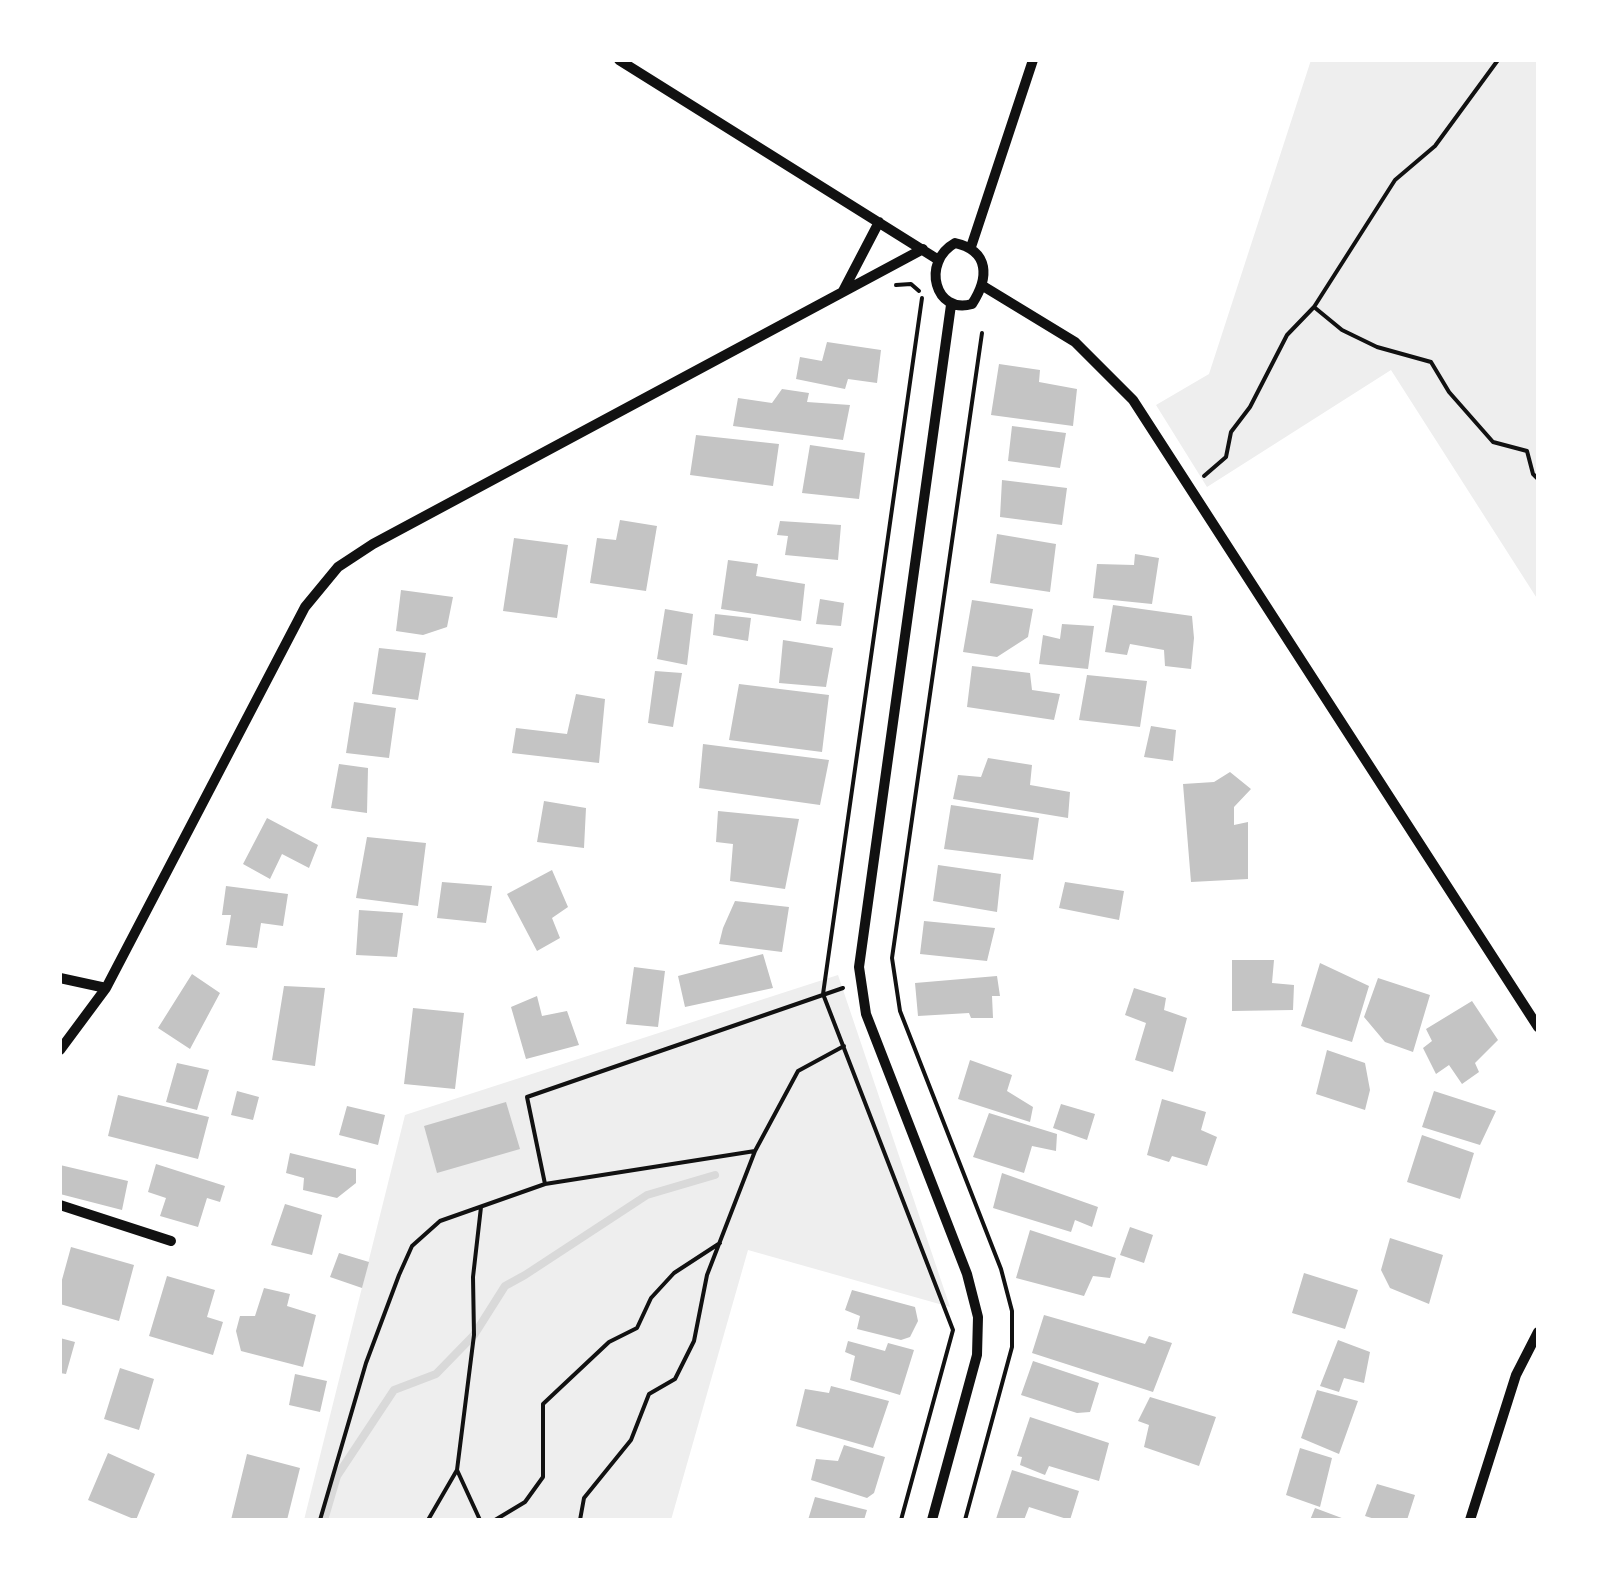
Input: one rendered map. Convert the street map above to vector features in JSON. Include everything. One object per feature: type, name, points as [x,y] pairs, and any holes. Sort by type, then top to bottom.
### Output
[{"type":"street","points":[[619,60],[937,259]]},
{"type":"street","points":[[970,247],[1033,60]]},
{"type":"street","points":[[842,291],[879,222]]},
{"type":"street","points":[[955,244],[970,247],[980,258],[983,286],[972,304],[960,308],[951,305],[936,280],[937,259],[944,249],[955,244]]},
{"type":"street","points":[[60,1050],[106,988],[306,607],[338,567],[373,544],[924,250]]},
{"type":"street","points":[[983,286],[1075,342],[1133,400],[1538,1027]]},
{"type":"street","points":[[932,1520],[977,1356],[978,1317],[967,1274],[866,1014],[859,966],[951,305]]},
{"type":"street","points":[[60,978],[106,988]]},
{"type":"street","points":[[60,1205],[170,1241]]},
{"type":"street","points":[[1470,1520],[1516,1375],[1538,1332]]},
{"type":"path","points":[[1190,488],[1226,457],[1230,432],[1250,407],[1287,334],[1314,307],[1395,180],[1435,146],[1498,60]]},
{"type":"path","points":[[885,285],[912,284],[923,294]]},
{"type":"path","points":[[1314,307],[1342,330],[1377,347],[1431,362],[1449,392],[1494,442],[1527,451],[1538,479]]},
{"type":"path","points":[[965,1520],[1012,1347],[1012,1311],[1001,1269],[900,1011],[892,958],[982,333]]},
{"type":"path","points":[[545,1184],[527,1097],[861,981]]},
{"type":"path","points":[[580,1520],[584,1498],[631,1440],[648,1394],[675,1379],[694,1342],[707,1274],[754,1151],[798,1070],[844,1046]]},
{"type":"path","points":[[320,1520],[366,1362],[412,1246],[440,1221],[545,1184],[754,1151]]},
{"type":"path","points":[[428,1520],[457,1470],[474,1335],[472,1278],[481,1207]]},
{"type":"path","points":[[494,1520],[526,1502],[543,1477],[543,1404],[608,1342],[637,1328],[652,1298],[674,1273],[720,1242]]},
{"type":"path","points":[[457,1470],[480,1520]]},
{"type":"shaded area","points":[[1311,60],[1538,60],[1538,600],[1391,370],[1207,487],[1156,405],[1209,374]]},
{"type":"shaded area","points":[[838,975],[950,1307],[748,1250],[671,1520],[304,1520],[405,1115]]},
{"type":"building","points":[[827,342],[881,350],[877,383],[848,379],[845,389],[796,379],[800,357],[822,361]]},
{"type":"building","points":[[999,364],[1040,370],[1039,382],[1077,389],[1073,426],[991,415]]},
{"type":"building","points":[[782,389],[809,393],[807,402],[850,405],[843,440],[733,426],[738,398],[772,403]]},
{"type":"building","points":[[1012,426],[1066,433],[1060,468],[1008,461]]},
{"type":"building","points":[[696,435],[779,444],[773,486],[690,475]]},
{"type":"building","points":[[810,445],[865,453],[859,499],[802,493]]},
{"type":"building","points":[[1002,480],[1067,488],[1062,525],[1000,517]]},
{"type":"building","points":[[620,520],[657,526],[646,591],[590,583],[597,538],[616,540]]},
{"type":"building","points":[[780,521],[841,525],[838,560],[785,555],[788,536],[777,535]]},
{"type":"building","points":[[997,534],[1056,544],[1050,592],[990,583]]},
{"type":"building","points":[[514,538],[568,545],[557,618],[503,611]]},
{"type":"building","points":[[1135,554],[1159,558],[1152,604],[1093,598],[1097,564],[1134,565]]},
{"type":"building","points":[[728,560],[758,564],[756,576],[805,584],[801,621],[721,609]]},
{"type":"building","points":[[401,590],[453,597],[447,627],[423,635],[396,631]]},
{"type":"building","points":[[820,599],[844,603],[841,626],[816,624]]},
{"type":"building","points":[[972,600],[1033,609],[1028,637],[997,657],[963,652]]},
{"type":"building","points":[[1113,605],[1192,616],[1191,669],[1165,666],[1164,650],[1130,644],[1127,655],[1105,652]]},
{"type":"building","points":[[665,609],[693,614],[687,665],[657,659]]},
{"type":"building","points":[[715,614],[751,618],[748,641],[713,635]]},
{"type":"building","points":[[1062,624],[1094,626],[1088,669],[1039,664],[1043,635],[1060,639]]},
{"type":"building","points":[[783,640],[833,648],[826,687],[779,683]]},
{"type":"building","points":[[379,648],[426,653],[418,700],[372,694]]},
{"type":"building","points":[[972,666],[1030,673],[1032,690],[1060,694],[1054,720],[967,707]]},
{"type":"building","points":[[655,671],[682,673],[673,727],[648,723]]},
{"type":"building","points":[[1087,675],[1147,681],[1140,727],[1079,720]]},
{"type":"building","points":[[739,684],[829,695],[822,752],[729,740]]},
{"type":"building","points":[[576,694],[605,699],[599,763],[512,753],[516,728],[567,734]]},
{"type":"building","points":[[354,702],[396,708],[389,758],[346,753]]},
{"type":"building","points":[[1151,726],[1176,730],[1173,761],[1144,757]]},
{"type":"building","points":[[703,744],[829,760],[820,805],[699,788]]},
{"type":"building","points":[[988,758],[1032,765],[1030,785],[1070,792],[1068,818],[953,799],[958,775],[981,777]]},
{"type":"building","points":[[339,764],[368,768],[367,813],[331,808]]},
{"type":"building","points":[[1230,772],[1251,789],[1234,807],[1234,825],[1248,822],[1248,879],[1191,882],[1183,784],[1214,782]]},
{"type":"building","points":[[544,801],[586,808],[584,848],[537,842]]},
{"type":"building","points":[[951,805],[1039,818],[1033,860],[944,849]]},
{"type":"building","points":[[718,811],[799,819],[785,889],[730,881],[733,844],[716,842]]},
{"type":"building","points":[[267,818],[318,845],[309,868],[282,854],[270,879],[243,864]]},
{"type":"building","points":[[367,837],[426,843],[418,906],[356,898]]},
{"type":"building","points":[[938,865],[1001,874],[997,912],[933,901]]},
{"type":"building","points":[[552,870],[568,907],[552,918],[560,938],[537,951],[507,894]]},
{"type":"building","points":[[442,882],[492,886],[486,923],[437,918]]},
{"type":"building","points":[[1065,882],[1124,891],[1119,920],[1059,908]]},
{"type":"building","points":[[226,886],[288,894],[283,926],[261,923],[257,948],[226,945],[231,915],[222,915]]},
{"type":"building","points":[[735,901],[789,907],[782,952],[719,944]]},
{"type":"building","points":[[359,910],[403,913],[397,957],[356,955]]},
{"type":"building","points":[[924,921],[995,928],[987,961],[920,954]]},
{"type":"building","points":[[763,954],[773,988],[685,1007],[678,976]]},
{"type":"building","points":[[1232,960],[1274,960],[1272,983],[1294,985],[1293,1010],[1232,1011]]},
{"type":"building","points":[[1320,963],[1369,986],[1352,1042],[1301,1026]]},
{"type":"building","points":[[634,967],[665,971],[658,1027],[626,1024]]},
{"type":"building","points":[[192,974],[220,993],[190,1049],[158,1028]]},
{"type":"building","points":[[997,976],[1000,996],[992,996],[993,1018],[971,1018],[969,1013],[918,1016],[915,983]]},
{"type":"building","points":[[1378,978],[1430,995],[1413,1052],[1385,1042],[1364,1017]]},
{"type":"building","points":[[284,986],[325,988],[315,1066],[272,1060]]},
{"type":"building","points":[[1134,988],[1166,998],[1164,1010],[1187,1018],[1173,1072],[1135,1060],[1146,1023],[1125,1015]]},
{"type":"building","points":[[537,996],[542,1016],[567,1011],[579,1045],[526,1059],[511,1007]]},
{"type":"building","points":[[1472,1001],[1498,1040],[1475,1063],[1479,1072],[1462,1084],[1449,1065],[1436,1074],[1423,1048],[1432,1041],[1426,1029]]},
{"type":"building","points":[[413,1008],[464,1013],[455,1089],[404,1084]]},
{"type":"building","points":[[1327,1050],[1365,1063],[1370,1090],[1365,1110],[1316,1094]]},
{"type":"building","points":[[970,1060],[1012,1075],[1007,1091],[1033,1107],[1030,1122],[958,1099]]},
{"type":"building","points":[[177,1063],[209,1070],[197,1110],[166,1102]]},
{"type":"building","points":[[237,1091],[259,1097],[253,1120],[231,1115]]},
{"type":"building","points":[[1434,1091],[1496,1111],[1480,1145],[1422,1127]]},
{"type":"building","points":[[118,1095],[209,1117],[198,1159],[108,1136]]},
{"type":"building","points":[[1162,1099],[1206,1112],[1201,1130],[1217,1137],[1207,1166],[1172,1156],[1169,1162],[1147,1155]]},
{"type":"building","points":[[506,1102],[520,1149],[437,1173],[424,1126]]},
{"type":"building","points":[[1061,1104],[1095,1114],[1087,1140],[1053,1128]]},
{"type":"building","points":[[347,1106],[385,1115],[378,1145],[339,1135]]},
{"type":"building","points":[[989,1113],[1057,1134],[1056,1151],[1032,1146],[1024,1173],[973,1157]]},
{"type":"building","points":[[1422,1135],[1474,1153],[1460,1199],[1407,1182]]},
{"type":"building","points":[[290,1153],[356,1169],[356,1183],[337,1198],[303,1190],[304,1178],[286,1173]]},
{"type":"building","points":[[156,1164],[225,1186],[220,1202],[207,1198],[198,1227],[160,1216],[166,1198],[148,1192]]},
{"type":"building","points":[[60,1165],[128,1181],[122,1210],[60,1194]]},
{"type":"building","points":[[1002,1173],[1098,1207],[1092,1227],[1075,1220],[1071,1232],[993,1208]]},
{"type":"building","points":[[285,1204],[322,1215],[312,1255],[271,1245]]},
{"type":"building","points":[[1130,1227],[1153,1235],[1144,1263],[1120,1255]]},
{"type":"building","points":[[1030,1230],[1116,1258],[1110,1278],[1093,1276],[1084,1296],[1016,1278]]},
{"type":"building","points":[[1390,1238],[1443,1255],[1429,1304],[1390,1288],[1381,1270]]},
{"type":"building","points":[[71,1247],[134,1265],[119,1321],[60,1304],[60,1287]]},
{"type":"building","points":[[339,1253],[369,1262],[362,1288],[330,1277]]},
{"type":"building","points":[[1304,1273],[1358,1290],[1345,1329],[1292,1313]]},
{"type":"building","points":[[167,1276],[215,1290],[207,1317],[223,1322],[213,1355],[149,1336]]},
{"type":"building","points":[[264,1288],[290,1294],[287,1306],[316,1315],[303,1367],[241,1351],[236,1331],[240,1316],[255,1316]]},
{"type":"building","points":[[852,1290],[915,1307],[918,1321],[910,1337],[901,1340],[857,1329],[860,1316],[845,1310]]},
{"type":"building","points":[[1044,1315],[1145,1344],[1149,1336],[1172,1343],[1153,1392],[1032,1353]]},
{"type":"building","points":[[60,1338],[75,1342],[66,1374],[60,1373]]},
{"type":"building","points":[[1338,1340],[1370,1352],[1364,1383],[1344,1378],[1339,1392],[1320,1386]]},
{"type":"building","points":[[848,1341],[885,1351],[888,1343],[914,1350],[900,1395],[850,1380],[855,1356],[845,1352]]},
{"type":"building","points":[[1033,1361],[1099,1383],[1090,1412],[1077,1413],[1021,1395]]},
{"type":"building","points":[[120,1368],[154,1379],[139,1430],[104,1419]]},
{"type":"building","points":[[295,1374],[327,1381],[320,1412],[289,1405]]},
{"type":"building","points":[[831,1386],[889,1401],[873,1448],[796,1426],[805,1389],[829,1393]]},
{"type":"building","points":[[1317,1390],[1358,1401],[1339,1454],[1301,1438]]},
{"type":"building","points":[[1150,1397],[1216,1417],[1199,1466],[1144,1447],[1149,1425],[1138,1421]]},
{"type":"building","points":[[1030,1417],[1109,1443],[1099,1481],[1049,1466],[1045,1475],[1020,1465],[1022,1457],[1017,1456]]},
{"type":"building","points":[[844,1445],[885,1457],[874,1493],[867,1498],[811,1480],[816,1459],[838,1461]]},
{"type":"building","points":[[1300,1448],[1332,1458],[1320,1507],[1286,1495]]},
{"type":"building","points":[[108,1453],[155,1474],[136,1520],[88,1500]]},
{"type":"building","points":[[247,1454],[300,1468],[287,1520],[231,1520]]},
{"type":"building","points":[[1012,1470],[1079,1491],[1070,1520],[1029,1507],[1024,1520],[996,1519]]},
{"type":"building","points":[[1377,1484],[1415,1495],[1407,1520],[1365,1516]]},
{"type":"building","points":[[815,1497],[867,1510],[864,1520],[808,1520]]},
{"type":"building","points":[[1315,1508],[1347,1520],[1310,1520]]},
{"type":"waterway","points":[[324,1520],[337,1476],[394,1390],[436,1374],[474,1335],[505,1286],[647,1195],[715,1175]]}]
